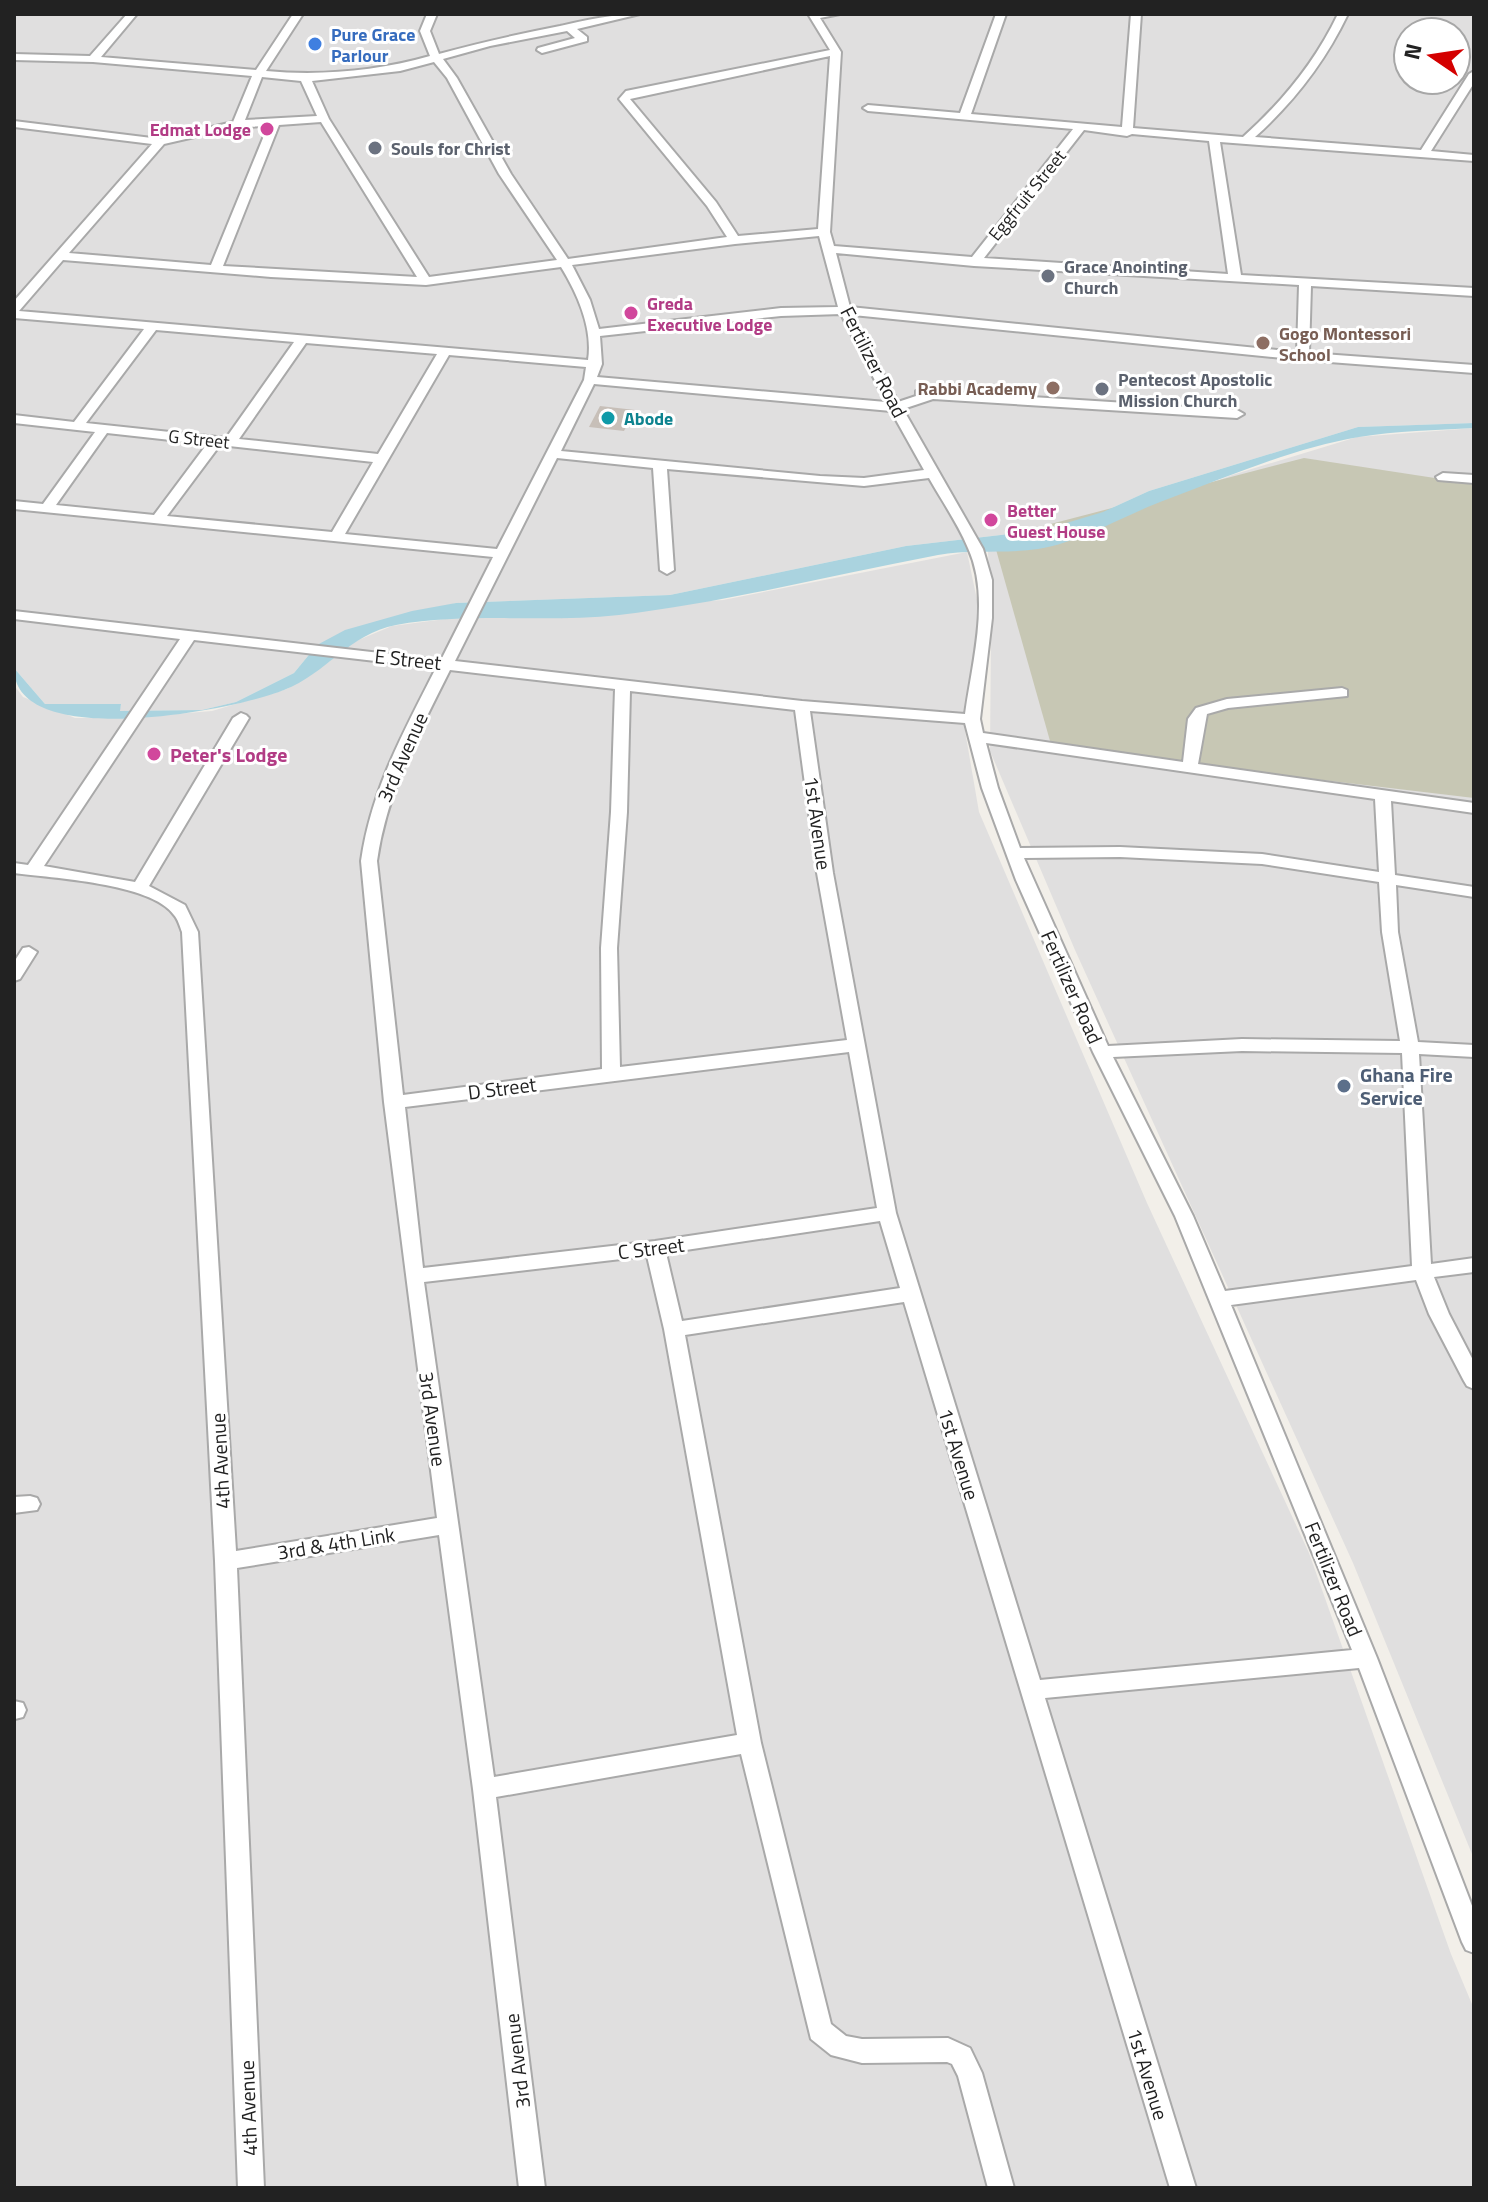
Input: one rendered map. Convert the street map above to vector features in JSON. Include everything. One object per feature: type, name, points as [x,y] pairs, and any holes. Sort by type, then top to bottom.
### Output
[{"type":"street","points":[[93,59],[132,14]]},
{"type":"street","points":[[238,124],[258,75],[298,14]]},
{"type":"street","points":[[14,311],[152,327],[596,364],[595,333],[565,261],[505,174],[429,48],[425,31],[432,14]]},
{"type":"street","points":[[14,57],[93,59],[305,78],[400,68],[437,57],[635,14]]},
{"type":"street","points":[[814,14],[835,14]]},
{"type":"street","points":[[735,240],[712,204],[624,99],[626,94],[836,52],[814,14]]},
{"type":"street","points":[[964,118],[1001,14]]},
{"type":"street","points":[[1127,133],[1136,14]]},
{"type":"street","points":[[1246,140],[1279,111],[1308,75],[1331,41],[1343,14]]},
{"type":"street","points":[[542,50],[583,39],[569,27]]},
{"type":"street","name":"Fertilizer Road","points":[[836,52],[824,232],[845,310],[886,391],[976,549],[985,580],[985,618],[974,728],[1014,853],[1102,1052],[1184,1216],[1366,1658],[1474,1942]]},
{"type":"street","points":[[1424,154],[1474,74]]},
{"type":"street","points":[[305,78],[324,119],[426,281]]},
{"type":"street","points":[[868,108],[1127,133],[1474,158]]},
{"type":"street","points":[[14,124],[160,142],[238,124],[324,119]]},
{"type":"street","points":[[216,268],[275,122]]},
{"type":"street","name":"Eggfruit Street","points":[[974,262],[1080,128]]},
{"type":"street","points":[[1214,138],[1235,278]]},
{"type":"street","points":[[14,311],[58,256],[160,142]]},
{"type":"street","points":[[58,256],[426,281],[735,240],[824,232]]},
{"type":"street","points":[[829,249],[974,262],[1474,292]]},
{"type":"street","points":[[1303,356],[1305,282]]},
{"type":"street","points":[[595,333],[781,312],[845,310],[1303,356],[1474,369]]},
{"type":"street","points":[[77,426],[152,327]]},
{"type":"street","points":[[156,521],[302,340]]},
{"type":"street","points":[[336,537],[445,352]]},
{"type":"street","name":"3rd Avenue","points":[[532,2188],[484,1789],[414,1276],[372,907],[370,849],[374,825],[394,766],[596,364]]},
{"type":"street","points":[[590,380],[895,407],[931,395]]},
{"type":"street","points":[[886,391],[1237,414]]},
{"type":"street","name":"G Street","points":[[14,419],[383,459]]},
{"type":"street","points":[[46,509],[104,428]]},
{"type":"street","points":[[552,454],[849,482],[932,473]]},
{"type":"street","points":[[660,465],[667,570]]},
{"type":"street","points":[[1443,477],[1474,479]]},
{"type":"street","points":[[14,505],[500,553]]},
{"type":"street","name":"E Street","points":[[14,615],[445,663],[974,728],[1190,769],[1474,808]]},
{"type":"street","points":[[24,869],[189,636]]},
{"type":"street","points":[[611,1074],[609,948],[619,812],[623,684]]},
{"type":"street","points":[[1190,769],[1196,719],[1201,711],[1227,704],[1342,693]]},
{"type":"street","name":"1st Avenue","points":[[802,706],[825,873],[887,1213],[1183,2188]]},
{"type":"street","points":[[140,888],[241,718]]},
{"type":"street","points":[[1383,795],[1390,932],[1410,1046],[1422,1271],[1439,1314],[1474,1381]]},
{"type":"street","points":[[1014,853],[1120,852],[1262,859],[1474,892]]},
{"type":"street","name":"4th Avenue","points":[[24,869],[140,888],[163,897],[181,911],[190,932],[226,1561],[251,2188]]},
{"type":"street","points":[[14,975],[29,952]]},
{"type":"street","points":[[1102,1052],[1194,1044],[1410,1046],[1474,1051]]},
{"type":"street","name":"D Street","points":[[393,1102],[857,1045]]},
{"type":"street","name":"C Street","points":[[414,1276],[655,1248],[887,1213]]},
{"type":"street","points":[[655,1248],[674,1329],[750,1743],[820,2031],[840,2047],[862,2051],[948,2050],[961,2056],[970,2073],[1001,2188]]},
{"type":"street","points":[[1219,1299],[1474,1265]]},
{"type":"street","points":[[674,1329],[911,1294]]},
{"type":"street","name":"3rd & 4th Link","points":[[226,1561],[447,1525]]},
{"type":"street","points":[[1031,1690],[1366,1658]]},
{"type":"street","points":[[484,1789],[750,1743]]},
{"type":"shaded area","points":[[14,14],[1474,14],[1474,423],[1358,427],[1149,491],[1103,512],[1043,530],[906,546],[670,595],[456,603],[317,645],[294,673],[236,702],[202,710],[119,711],[121,705],[45,704],[14,668]]},
{"type":"shaded area","points":[[1474,428],[1474,1859],[1353,1563],[1075,950],[990,751],[988,551],[1041,549],[1232,475],[1357,437]]},
{"type":"shaded area","points":[[1304,458],[1474,484],[1474,798],[1052,748],[993,539]]},
{"type":"shaded area","points":[[967,552],[981,619],[974,701],[964,725],[979,812],[1147,1203],[1309,1553],[1451,1954],[1474,2009],[1474,2188],[14,2188],[14,685],[23,697],[75,718],[128,718],[212,711],[287,689],[330,661],[344,646],[392,626],[453,618],[723,600]]},
{"type":"water","points":[[1474,423],[1474,428],[1373,435],[1310,448],[1152,505],[1071,540],[1038,549],[938,555],[739,596],[619,615],[452,619],[396,625],[351,645],[299,683],[221,707],[177,714],[131,718],[87,718],[49,710],[24,694],[14,668],[45,704],[121,704],[120,711],[202,710],[236,702],[294,673],[317,645],[345,630],[412,611],[456,603],[670,595],[906,546],[1043,530],[1103,512],[1149,491],[1358,427]]},
{"type":"building","name":"Abode","points":[[600,406],[635,410],[624,431],[589,427]]},
{"type":"place","name":"Pure Grace Parlour","points":[[315,44]]},
{"type":"place","name":"Edmat Lodge","points":[[267,129]]},
{"type":"place","name":"Souls for Christ","points":[[375,148]]},
{"type":"place","name":"Grace Anointing Church","points":[[1048,276]]},
{"type":"place","name":"Greda Executive Lodge","points":[[631,313]]},
{"type":"place","name":"Gogo Montessori School","points":[[1263,343]]},
{"type":"place","name":"Rabbi Academy","points":[[1053,388]]},
{"type":"place","name":"Pentecost Apostolic Mission Church","points":[[1102,389]]},
{"type":"place","name":"Abode","points":[[608,418]]},
{"type":"place","name":"Better Guest House","points":[[991,520]]},
{"type":"place","name":"Peter's Lodge","points":[[154,754]]},
{"type":"place","name":"Ghana Fire Service","points":[[1344,1086]]}]
